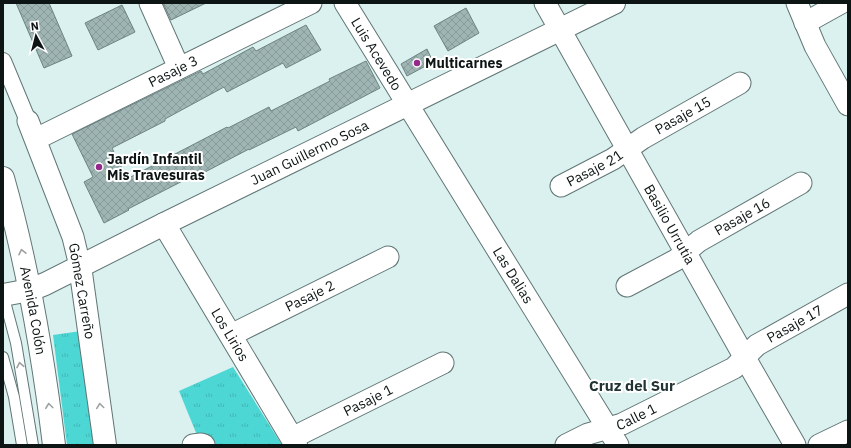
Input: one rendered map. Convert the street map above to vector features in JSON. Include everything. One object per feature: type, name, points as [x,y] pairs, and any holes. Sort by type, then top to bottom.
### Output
[{"type":"street","points":[[150,3],[179,68]]},
{"type":"street","name":"Pasaje 3","points":[[32,130],[179,68],[311,3]]},
{"type":"street","name":"Luis Acevedo","points":[[345,3],[408,104]]},
{"type":"street","name":"Basilio Urrutia","points":[[545,3],[795,445]]},
{"type":"street","name":"Juan Guillermo Sosa","points":[[3,295],[30,290],[45,284],[614,3]]},
{"type":"street","points":[[797,3],[814,46],[847,103]]},
{"type":"street","points":[[805,23],[841,3]]},
{"type":"street","points":[[3,61],[32,130]]},
{"type":"street","name":"Pasaje 15","points":[[627,149],[643,138],[740,82]]},
{"type":"street","name":"Las Dalias","points":[[408,104],[613,437]]},
{"type":"street","name":"Gómez Carreño","points":[[32,130],[73,237],[80,266],[105,445]]},
{"type":"street","name":"Pasaje 21","points":[[562,186],[612,159],[627,149]]},
{"type":"street","name":"Avenida Colón","points":[[3,178],[21,246],[30,290],[46,380],[54,445]]},
{"type":"street","name":"Pasaje 16","points":[[627,286],[676,260],[699,241],[801,183]]},
{"type":"street","name":"Los Lirios","points":[[164,224],[294,442]]},
{"type":"street","name":"Pasaje 2","points":[[231,335],[388,257]]},
{"type":"street","name":"Pasaje 17","points":[[745,358],[757,345],[848,294]]},
{"type":"street","name":"Calle 1","points":[[566,445],[588,434],[613,437],[622,424],[734,368],[745,358]]},
{"type":"street","name":"Pasaje 1","points":[[294,442],[443,363]]},
{"type":"street","points":[[820,445],[848,431]]},
{"type":"street","points":[[193,445],[204,445]]},
{"type":"lane","points":[[3,295],[16,343],[33,445]]},
{"type":"lane","points":[[3,357],[14,397],[22,445]]},
{"type":"green space","points":[[81,331],[95,445],[67,445],[53,335]]},
{"type":"green space","points":[[233,367],[282,445],[201,445],[179,391]]},
{"type":"building","points":[[16,3],[49,3],[72,56],[44,68]]},
{"type":"building","points":[[163,3],[206,3],[171,20]]},
{"type":"building","points":[[122,5],[135,32],[98,50],[85,23]]},
{"type":"building","points":[[466,8],[479,33],[448,51],[434,26]]},
{"type":"building","points":[[306,25],[321,50],[286,68],[283,63],[227,92],[224,87],[165,119],[165,121],[112,148],[127,179],[269,107],[271,111],[330,81],[329,79],[366,61],[380,88],[298,131],[296,127],[205,172],[204,170],[104,223],[84,182],[93,177],[72,134],[201,71],[203,74],[253,47],[256,51]]},
{"type":"building","name":"Multicarnes","points":[[427,49],[433,62],[407,76],[401,64]]},
{"type":"place","name":"Multicarnes","points":[[417,63]]},
{"type":"place","name":"Jardín Infantil Mis Travesuras","points":[[99,167]]},
{"type":"district","name":"Cruz del Sur","points":[[632,386]]}]
